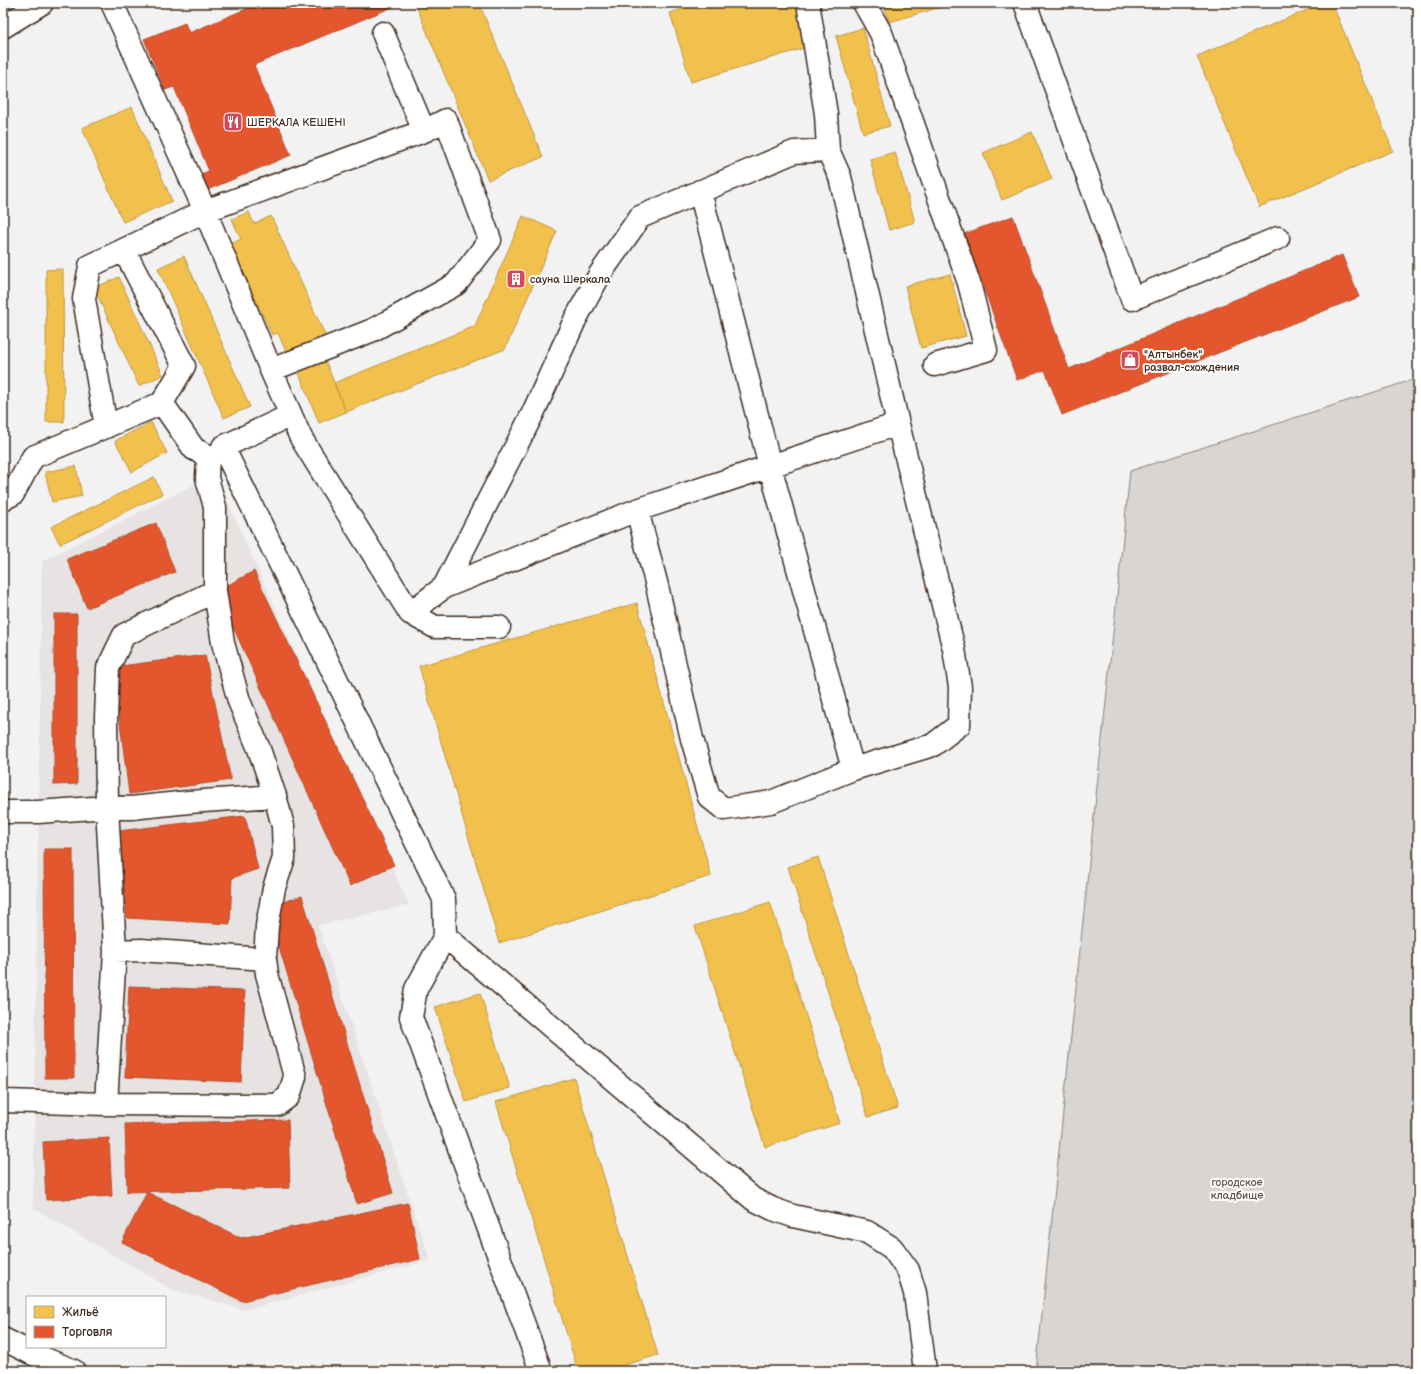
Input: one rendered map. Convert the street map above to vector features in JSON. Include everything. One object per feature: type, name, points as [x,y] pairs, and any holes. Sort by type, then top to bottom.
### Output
[{"type":"street","points":[[3,27],[42,3]]},
{"type":"street","points":[[112,3],[205,211],[301,438],[410,613],[435,627],[498,627]]},
{"type":"street","points":[[637,510],[658,586],[692,738],[709,797],[724,809],[771,802],[854,769],[933,745],[959,725],[960,687],[954,649],[898,424],[840,177],[828,150],[826,114],[808,3]]},
{"type":"street","points":[[864,3],[882,33],[969,283],[986,350],[935,365]]},
{"type":"street","points":[[1025,3],[1132,299],[1278,238]]},
{"type":"street","points":[[383,33],[424,131]]},
{"type":"street","points":[[106,427],[84,299],[90,266],[205,211],[424,131],[446,120],[490,240],[456,284],[373,330],[271,370]]},
{"type":"street","points":[[444,587],[533,413],[575,320],[600,274],[640,217],[700,190],[794,152],[828,150]]},
{"type":"street","points":[[700,190],[770,466],[854,769]]},
{"type":"street","points":[[3,499],[13,494],[33,457],[162,403],[184,366],[124,250]]},
{"type":"street","points":[[162,403],[194,449],[216,451],[291,416]]},
{"type":"street","points":[[410,613],[444,587],[637,510],[898,424]]},
{"type":"street","points":[[3,1101],[106,1104],[277,1105],[289,1096],[295,1077],[267,974],[265,959],[267,926],[272,896],[284,858],[283,826],[275,796],[259,749],[238,701],[223,643],[215,591],[215,507],[207,478],[216,451]]},
{"type":"street","points":[[216,451],[444,899],[445,936],[416,989],[411,1017],[541,1371]]},
{"type":"street","points":[[106,1104],[115,951],[107,807],[106,718],[108,668],[124,635],[215,591]]},
{"type":"street","points":[[3,812],[38,812],[107,807],[131,808],[188,802],[275,796]]},
{"type":"street","points":[[445,936],[754,1199],[773,1209],[793,1216],[867,1232],[892,1248],[908,1270],[915,1293],[925,1371]]},
{"type":"street","points":[[115,951],[141,950],[265,959]]},
{"type":"street","points":[[3,1339],[31,1353],[74,1371]]},
{"type":"shaded area","points":[[215,474],[409,905],[318,925],[430,1260],[245,1310],[171,1289],[33,1208],[42,561]]},
{"type":"green space","name":"городское кладбище","points":[[1418,378],[1418,1371],[1036,1371],[1130,471]]},
{"type":"building: Жильё","points":[[415,3],[479,3],[543,157],[488,180]]},
{"type":"building: Жильё","points":[[703,3],[795,3],[808,47],[691,82],[670,13]]},
{"type":"building: Жильё","points":[[883,3],[955,3],[889,22]]},
{"type":"building: Жильё","points":[[1324,3],[1332,3],[1393,151],[1259,207],[1197,56]]},
{"type":"building: Жильё","points":[[863,28],[890,126],[863,133],[836,36]]},
{"type":"building: Жильё","points":[[132,107],[172,201],[123,222],[82,128]]},
{"type":"building: Жильё","points":[[1032,132],[1052,179],[1002,200],[983,153]]},
{"type":"building: Жильё","points":[[895,152],[915,222],[889,230],[870,159]]},
{"type":"building: Жильё","points":[[249,212],[254,224],[271,216],[326,337],[287,354],[278,333],[272,335],[230,244],[241,239],[232,219]]},
{"type":"building: Жильё","name":"сауна Шеркала","points":[[523,216],[557,231],[505,349],[346,412],[334,383],[475,326]]},
{"type":"building: Жильё","points":[[184,256],[250,407],[224,418],[158,268]]},
{"type":"building: Жильё","points":[[63,269],[64,422],[46,422],[46,270]]},
{"type":"building: Жильё","points":[[950,274],[966,336],[921,348],[905,286]]},
{"type":"building: Жильё","points":[[119,277],[163,375],[139,386],[94,288]]},
{"type":"building: Жильё","points":[[325,360],[346,412],[319,423],[298,371]]},
{"type":"building: Жильё","points":[[151,422],[167,453],[132,472],[115,441]]},
{"type":"building: Жильё","points":[[76,466],[82,496],[52,502],[45,472]]},
{"type":"building: Жильё","points":[[154,477],[162,494],[60,544],[51,527]]},
{"type":"building: Жильё","points":[[637,603],[711,876],[499,943],[419,666]]},
{"type":"building: Жильё","points":[[818,857],[898,1108],[868,1117],[788,867]]},
{"type":"building: Жильё","points":[[770,902],[840,1123],[765,1147],[695,926]]},
{"type":"building: Жильё","points":[[480,993],[510,1088],[466,1102],[435,1007]]},
{"type":"building: Жильё","points":[[574,1078],[658,1355],[605,1371],[578,1371],[496,1102]]},
{"type":"building: Торговля","name":"ШЕРКАЛА КЕШЕНІ","points":[[260,3],[402,3],[254,65],[291,155],[205,191],[198,175],[209,171],[174,87],[165,90],[144,39],[185,23],[189,33]]},
{"type":"building: Торговля","points":[[1013,216],[1069,369],[1342,255],[1359,297],[1062,415],[1045,370],[1017,380],[964,234]]},
{"type":"building: Торговля","points":[[156,523],[175,572],[87,608],[67,559]]},
{"type":"building: Торговля","points":[[254,571],[394,865],[350,886],[217,591]]},
{"type":"building: Торговля","points":[[54,614],[77,614],[77,784],[54,785]]},
{"type":"building: Торговля","points":[[205,655],[231,780],[129,794],[113,667]]},
{"type":"building: Торговля","points":[[245,816],[258,869],[232,878],[230,924],[127,918],[118,831]]},
{"type":"building: Торговля","points":[[44,849],[73,849],[74,1078],[45,1078]]},
{"type":"building: Торговля","points":[[302,896],[393,1193],[357,1204],[267,907]]},
{"type":"building: Торговля","points":[[129,986],[245,991],[241,1082],[125,1077]]},
{"type":"building: Торговля","points":[[288,1120],[290,1188],[127,1192],[125,1124]]},
{"type":"building: Торговля","points":[[109,1138],[112,1196],[46,1200],[43,1142]]},
{"type":"building: Торговля","points":[[147,1192],[241,1238],[408,1203],[420,1259],[242,1301],[122,1242]]},
{"type":"place","name":"ШЕРКАЛА КЕШЕНІ","points":[[233,122]]},
{"type":"place","name":"сауна Шеркала","points":[[516,279]]},
{"type":"place","name":"\"Алтынбек\" развал-схождения","points":[[1130,360]]}]
